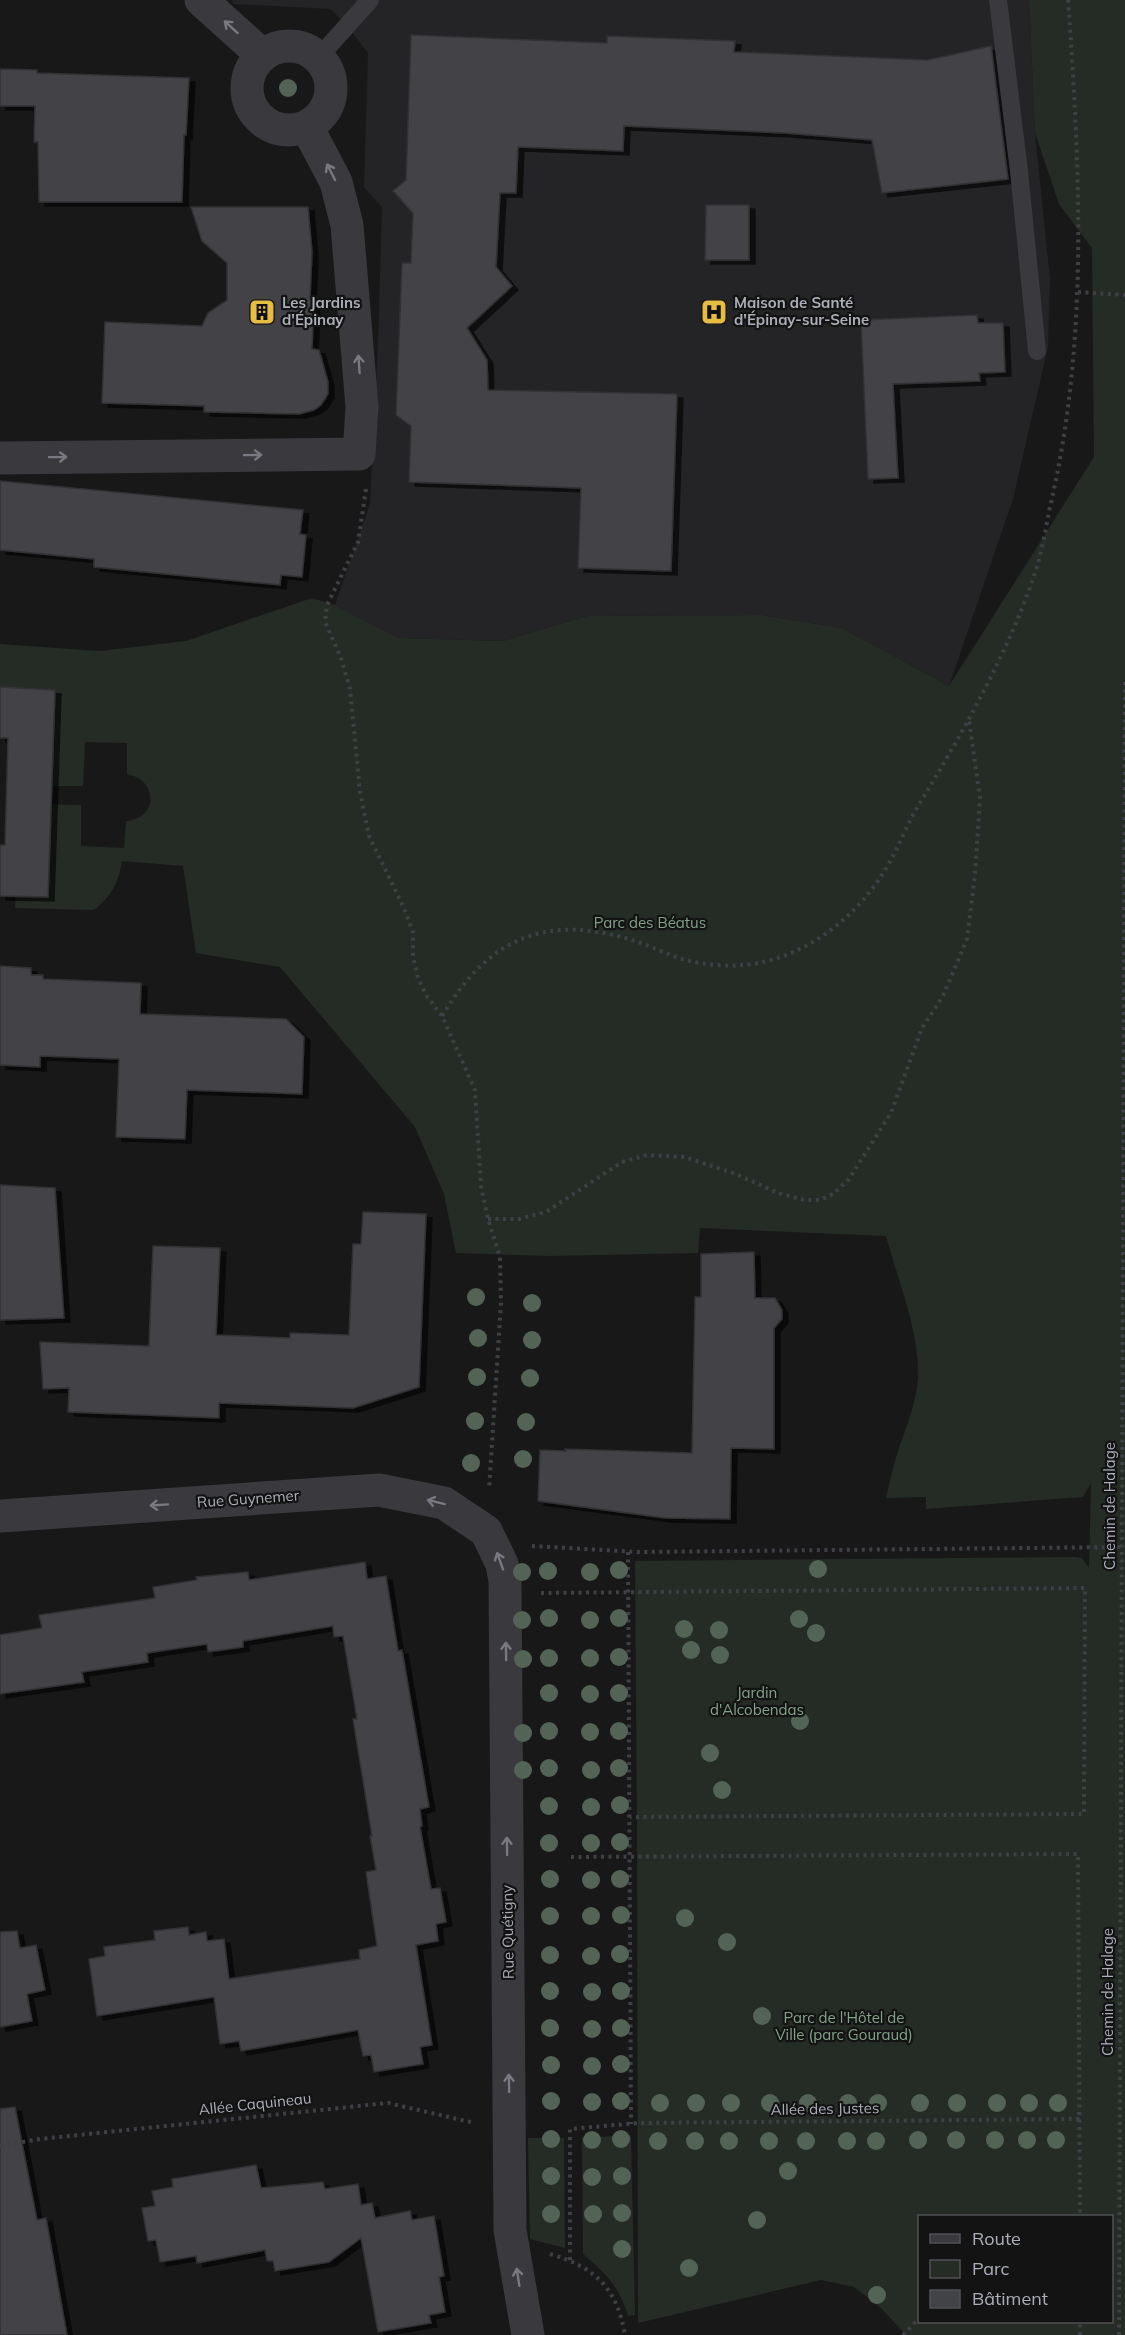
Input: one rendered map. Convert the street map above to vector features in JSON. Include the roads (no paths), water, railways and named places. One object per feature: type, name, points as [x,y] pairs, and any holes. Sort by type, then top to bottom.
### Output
[{"type":"street","points":[[201,0],[262,54]]},
{"type":"street","points":[[284,45],[309,50],[319,57],[331,81],[331,95],[327,108],[308,127],[294,131],[281,130],[267,125],[250,105],[246,91],[247,78],[253,65],[262,54],[284,45]]},
{"type":"street","points":[[0,458],[359,454],[362,407],[347,225],[336,182],[308,127]]},
{"type":"street","name":"Rue Guynemer","points":[[0,1516],[379,1490],[444,1503],[489,1537]]},
{"type":"street","name":"Rue Quétigny","points":[[489,1537],[502,1564],[505,1593],[510,2230],[528,2335]]},
{"type":"lane","points":[[319,57],[370,0]]},
{"type":"lane","points":[[998,0],[1019,171],[1037,351]]},
{"type":"place","name":"Les Jardins d'Épinay","points":[[262,312]]},
{"type":"place","name":"Maison de Santé d'Épinay-sur-Seine","points":[[714,312]]},
{"type":"park label","name":"Parc des Béatus","points":[[650,923]]},
{"type":"park label","name":"Jardin d'Alcobendas","points":[[757,1702]]},
{"type":"park label","name":"Parc de l'Hôtel de Ville (parc Gouraud)","points":[[844,2026]]}]
